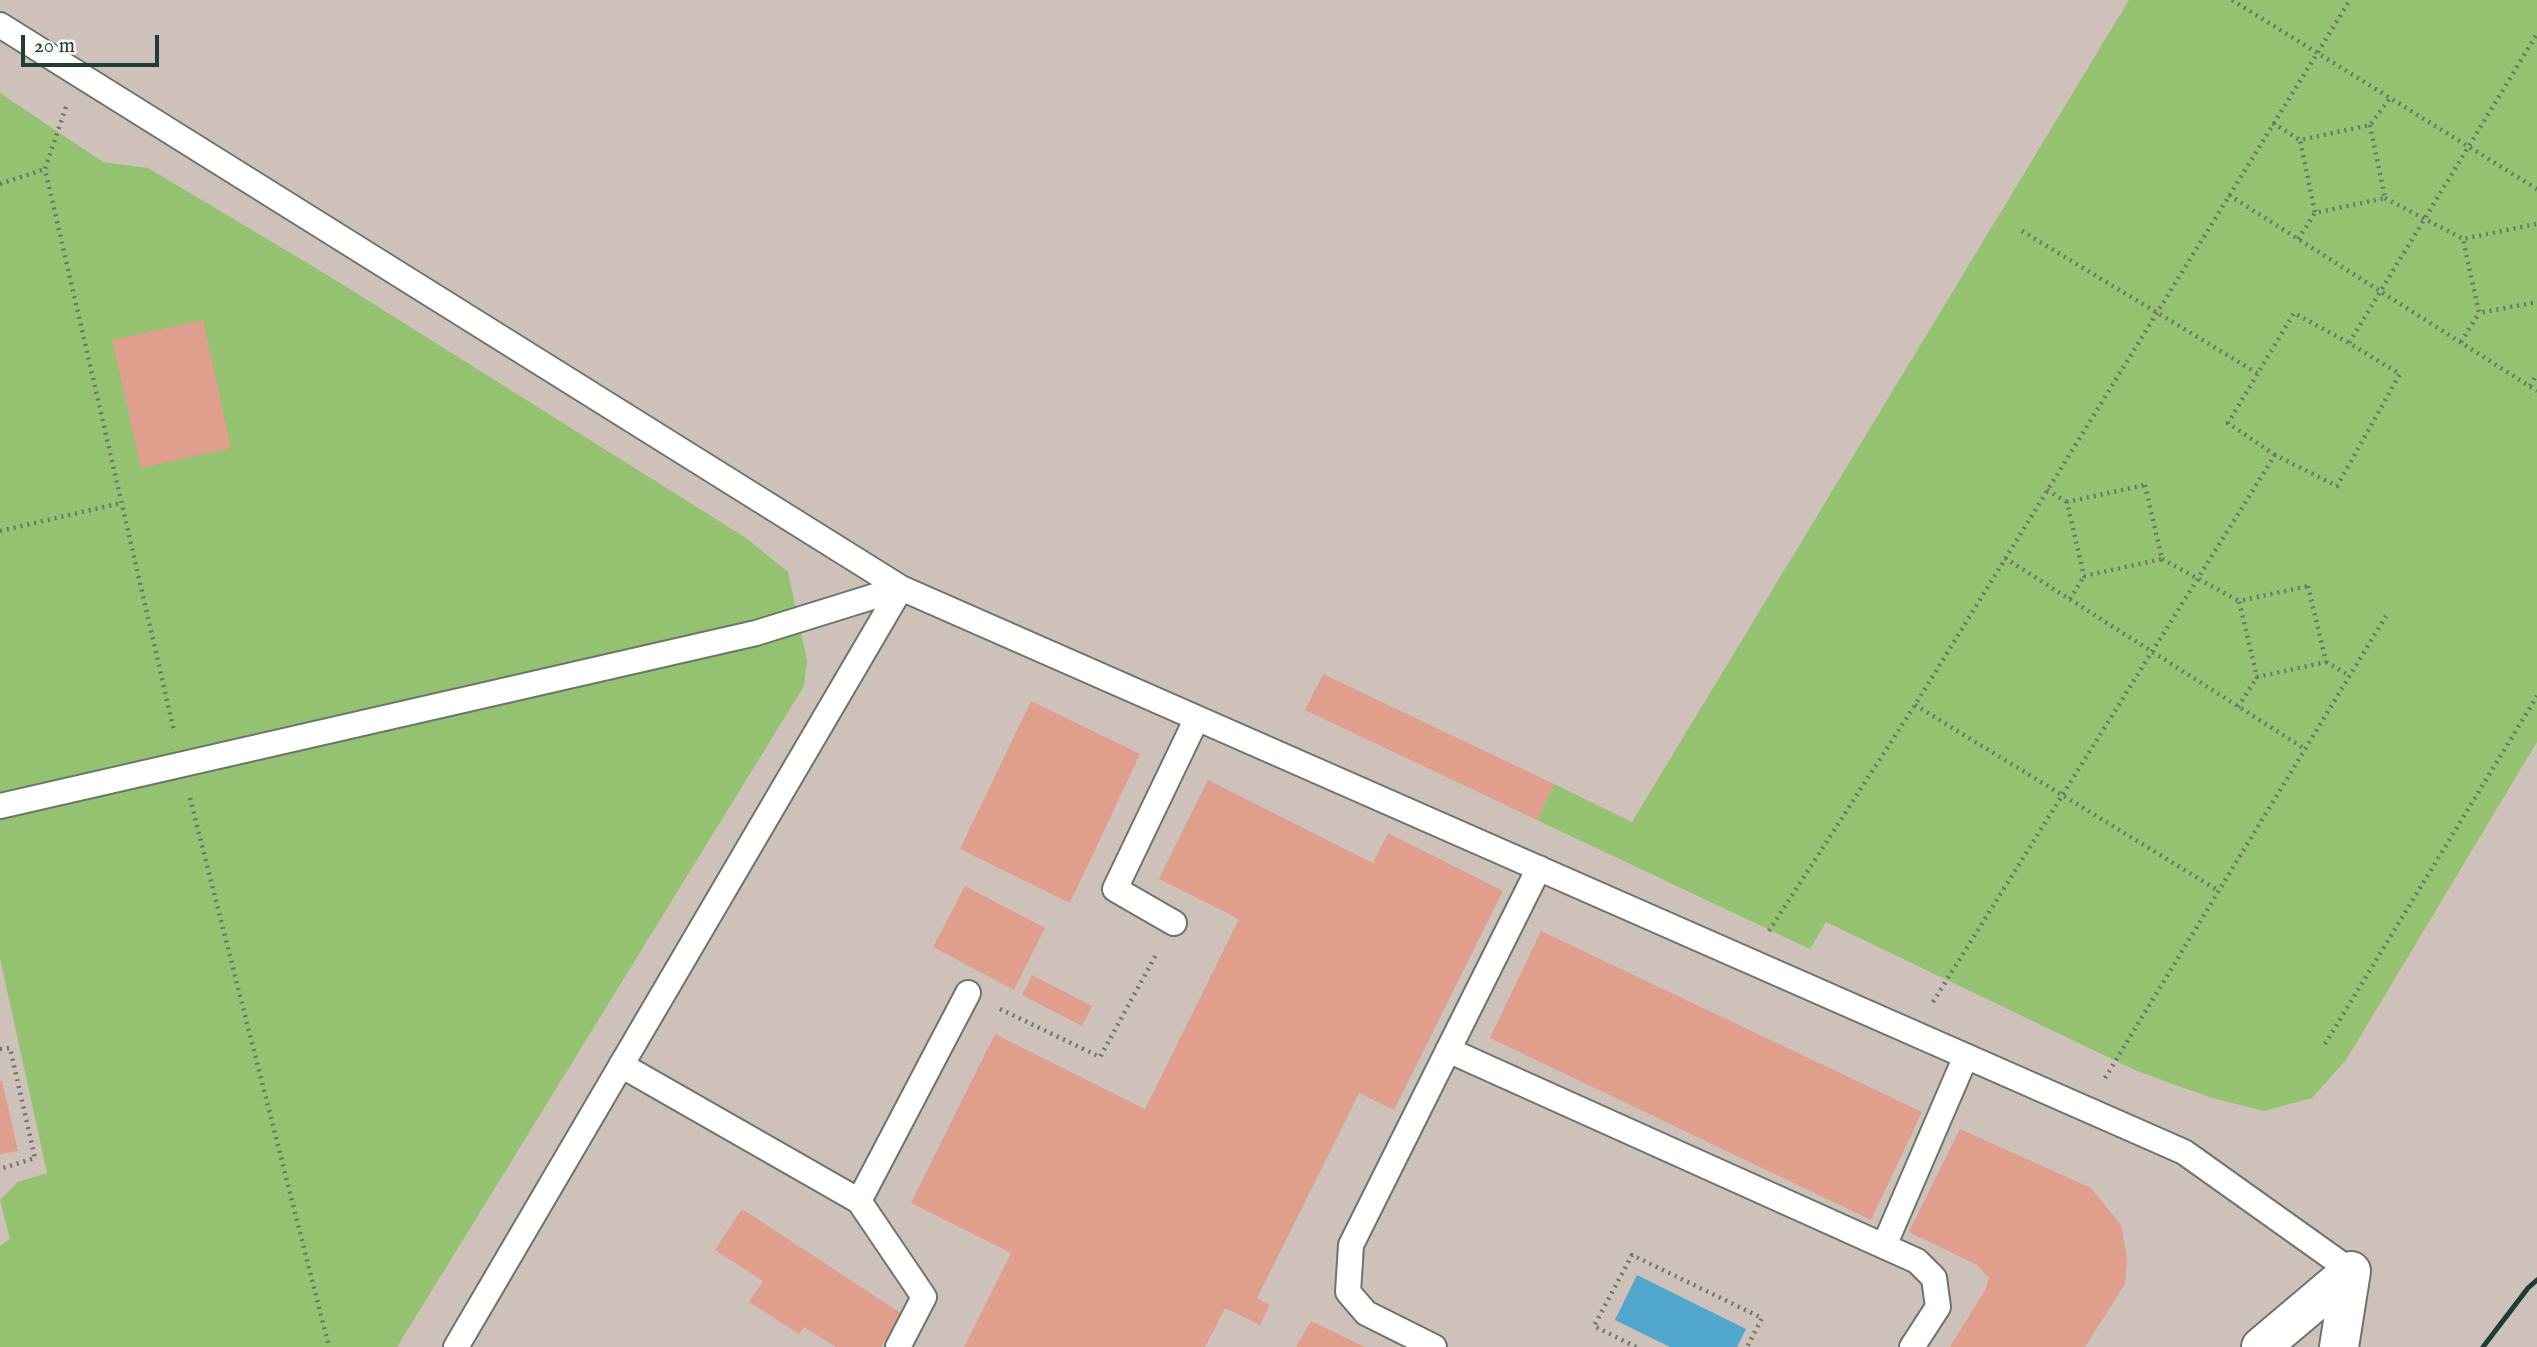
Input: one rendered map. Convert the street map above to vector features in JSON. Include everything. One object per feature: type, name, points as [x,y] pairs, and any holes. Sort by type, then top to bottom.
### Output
[{"type":"street","points":[[2261,1347],[2351,1271]]},
{"type":"street","points":[[2339,1347],[2351,1271]]},
{"type":"lane","points":[[0,24],[901,588],[2184,1152],[2351,1271]]},
{"type":"lane","points":[[0,806],[756,633],[901,588]]},
{"type":"lane","points":[[456,1347],[901,588]]},
{"type":"lane","points":[[1174,923],[1115,889],[1198,718]]},
{"type":"lane","points":[[1434,1347],[1366,1313],[1348,1292],[1351,1245],[1539,868]]},
{"type":"lane","points":[[859,1201],[968,993]]},
{"type":"lane","points":[[1448,1050],[1917,1261],[1934,1278],[1938,1307],[1912,1347]]},
{"type":"lane","points":[[1884,1246],[1966,1056]]},
{"type":"lane","points":[[621,1065],[859,1201],[924,1297],[898,1347]]},
{"type":"path","points":[[2232,0],[2537,189]]},
{"type":"path","points":[[1750,961],[1915,705],[2350,0]]},
{"type":"path","points":[[2349,343],[2537,34]]},
{"type":"path","points":[[78,73],[45,169],[181,765],[329,1347]]},
{"type":"path","points":[[2273,123],[2300,140],[2370,125],[2390,98]]},
{"type":"path","points":[[2370,125],[2385,198]]},
{"type":"path","points":[[2300,140],[2315,213]]},
{"type":"path","points":[[0,184],[45,169]]},
{"type":"path","points":[[2229,195],[2537,391]]},
{"type":"path","points":[[2298,239],[2315,213],[2385,198],[2463,239],[2536,223],[2537,231]]},
{"type":"path","points":[[2022,232],[2257,373]]},
{"type":"path","points":[[2461,342],[2479,313],[2463,239]]},
{"type":"path","points":[[2479,313],[2537,302]]},
{"type":"path","points":[[2294,313],[2349,343],[2400,374],[2336,486],[2275,455],[2228,423],[2294,313]]},
{"type":"path","points":[[2530,386],[2537,374]]},
{"type":"path","points":[[1914,1033],[2275,455]]},
{"type":"path","points":[[2047,490],[2067,502],[2145,485],[2162,559]]},
{"type":"path","points":[[2067,502],[2084,576],[2070,599]]},
{"type":"path","points":[[0,531],[121,503]]},
{"type":"path","points":[[2005,558],[2306,749]]},
{"type":"path","points":[[2084,576],[2162,559],[2239,601],[2308,586],[2326,662]]},
{"type":"path","points":[[2239,601],[2257,677]]},
{"type":"path","points":[[2086,1109],[2386,616]]},
{"type":"path","points":[[2238,706],[2257,677],[2326,662],[2350,676]]},
{"type":"path","points":[[2325,1044],[2537,696]]},
{"type":"path","points":[[1915,705],[2220,891]]},
{"type":"path","points":[[968,993],[1100,1057],[1174,923]]},
{"type":"path","points":[[0,1049],[10,1048],[35,1158],[0,1169]]},
{"type":"path","points":[[1636,1347],[1594,1326],[1632,1255],[1762,1318],[1747,1347]]},
{"type":"shaded area","points":[[0,0],[2537,0],[2537,1347],[0,1347]]},
{"type":"green space","points":[[2129,0],[2537,0],[2537,742],[2346,1060],[2312,1098],[2264,1111],[2212,1098],[2137,1071],[1826,922],[1810,949],[1537,820],[1554,784],[1632,822]]},
{"type":"green space","points":[[0,93],[103,162],[148,168],[329,276],[746,538],[788,572],[807,660],[804,686],[397,1347],[0,1347],[0,1246],[10,1239],[0,1200],[18,1182],[47,1173],[0,958]]},
{"type":"water","points":[[1637,1275],[1746,1329],[1737,1347],[1670,1347],[1615,1320]]},
{"type":"building","points":[[203,320],[231,448],[141,468],[112,340]]},
{"type":"building","points":[[1323,674],[1554,784],[1537,820],[1305,710]]},
{"type":"building","points":[[1031,701],[1140,754],[1070,903],[960,849]]},
{"type":"building","points":[[1208,780],[1373,863],[1388,833],[1503,891],[1394,1110],[1359,1093],[1257,1298],[1270,1305],[1260,1325],[1225,1308],[1205,1347],[964,1347],[1011,1253],[911,1203],[995,1034],[1145,1109],[1239,919],[1159,879]]},
{"type":"building","points":[[965,886],[1045,928],[1014,990],[933,947]]},
{"type":"building","points":[[1541,931],[1922,1112],[1871,1220],[1490,1038]]},
{"type":"building","points":[[1032,975],[1092,1006],[1082,1026],[1022,995]]},
{"type":"building","points":[[0,1081],[18,1151],[0,1154]]},
{"type":"building","points":[[1960,1129],[2091,1188],[2121,1225],[2127,1258],[2125,1284],[2085,1347],[1950,1347],[1985,1290],[1989,1278],[1977,1265],[1909,1232]]},
{"type":"building","points":[[742,1209],[902,1314],[881,1347],[836,1347],[804,1327],[799,1334],[749,1302],[763,1281],[715,1250]]},
{"type":"building","points":[[1311,1321],[1365,1347],[1296,1347]]},
{"type":"railway","points":[[2483,1347],[2537,1280]]}]
